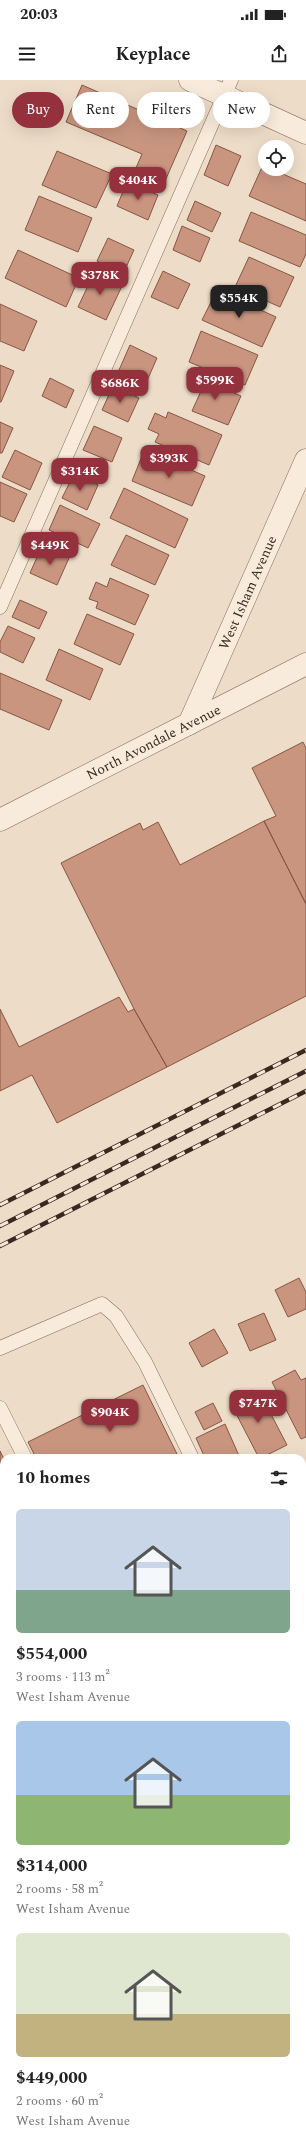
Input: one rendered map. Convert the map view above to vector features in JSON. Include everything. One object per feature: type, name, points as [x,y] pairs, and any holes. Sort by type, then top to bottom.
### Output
[{"type":"street","points":[[190,80],[228,88],[306,133]]},
{"type":"street","name":"West Isham Avenue","points":[[189,724],[306,460]]},
{"type":"street","name":"North Avondale Avenue","points":[[0,820],[306,664]]},
{"type":"lane","points":[[0,607],[228,88]]},
{"type":"lane","points":[[0,1348],[102,1304],[116,1316],[145,1362],[190,1454]]},
{"type":"lane","points":[[0,1408],[23,1454]]},
{"type":"building","points":[[82,85],[98,92],[79,92]]},
{"type":"building","points":[[129,106],[137,109],[137,128],[180,128],[187,131],[165,181],[136,168],[142,154],[80,128],[129,128]]},
{"type":"building","points":[[72,108],[72,125],[66,122]]},
{"type":"building","points":[[216,145],[241,156],[228,186],[204,175]]},
{"type":"building","points":[[57,151],[112,174],[96,208],[42,185]]},
{"type":"building","points":[[258,176],[287,176],[306,184],[306,221],[249,196]]},
{"type":"building","points":[[127,182],[158,195],[148,220],[117,206]]},
{"type":"building","points":[[39,196],[92,218],[78,252],[25,230]]},
{"type":"building","points":[[195,201],[221,213],[212,232],[187,220]]},
{"type":"building","points":[[251,212],[306,235],[306,254],[300,267],[239,241]]},
{"type":"building","points":[[182,226],[210,238],[200,262],[173,250]]},
{"type":"building","points":[[108,238],[134,250],[123,274],[97,261]]},
{"type":"building","points":[[18,250],[79,278],[66,307],[5,278]]},
{"type":"building","points":[[249,257],[294,277],[280,307],[235,287]]},
{"type":"building","points":[[163,271],[190,284],[178,309],[151,297]]},
{"type":"building","points":[[94,273],[122,286],[106,320],[78,307]]},
{"type":"building","points":[[217,290],[276,317],[262,347],[202,320]]},
{"type":"building","points":[[0,304],[37,321],[24,351],[0,341]]},
{"type":"building","points":[[201,331],[258,355],[245,385],[189,362]]},
{"type":"building","points":[[130,345],[157,358],[146,383],[119,370]]},
{"type":"building","points":[[0,365],[14,371],[1,402],[0,402]]},
{"type":"building","points":[[195,376],[241,396],[228,425],[192,411],[201,391],[190,387]]},
{"type":"building","points":[[50,378],[74,390],[66,408],[42,396]]},
{"type":"building","points":[[113,386],[139,398],[128,422],[102,410]]},
{"type":"building","points":[[168,412],[222,435],[209,465],[155,442],[159,434],[148,429],[155,413],[166,418]]},
{"type":"building","points":[[0,422],[13,428],[2,453],[0,453]]},
{"type":"building","points":[[94,426],[122,438],[112,462],[83,450]]},
{"type":"building","points":[[15,450],[42,463],[30,490],[2,477]]},
{"type":"building","points":[[154,454],[205,476],[192,506],[132,481],[142,456],[152,460]]},
{"type":"building","points":[[74,474],[98,485],[87,510],[62,498]]},
{"type":"building","points":[[0,482],[27,494],[14,522],[0,516]]},
{"type":"building","points":[[124,488],[188,519],[175,548],[110,518]]},
{"type":"building","points":[[60,505],[100,524],[88,548],[49,530]]},
{"type":"building","points":[[126,535],[169,555],[155,585],[111,565]]},
{"type":"building","points":[[42,546],[69,558],[57,585],[30,573]]},
{"type":"building","points":[[110,578],[149,595],[135,625],[96,608],[98,602],[89,599],[96,582],[107,587]]},
{"type":"building","points":[[20,600],[47,612],[39,629],[12,617]]},
{"type":"building","points":[[87,614],[134,634],[120,665],[74,644]]},
{"type":"building","points":[[8,626],[35,638],[23,663],[0,652],[0,642]]},
{"type":"building","points":[[59,649],[103,669],[90,700],[46,680]]},
{"type":"building","points":[[0,673],[62,700],[49,730],[0,709]]},
{"type":"building","points":[[303,742],[306,748],[306,904],[264,821],[276,816],[252,768]]},
{"type":"building","points":[[264,821],[306,904],[306,996],[167,1067],[134,1009],[61,863],[140,823],[143,830],[158,822],[180,865]]},
{"type":"building","points":[[119,997],[128,1012],[134,1009],[167,1067],[57,1123],[32,1075],[0,1091],[0,1009],[19,1047]]},
{"type":"building","points":[[299,1278],[306,1292],[306,1309],[288,1317],[275,1290]]},
{"type":"building","points":[[264,1313],[276,1340],[250,1351],[238,1324]]},
{"type":"building","points":[[214,1329],[228,1353],[202,1367],[189,1343]]},
{"type":"building","points":[[295,1370],[301,1380],[306,1378],[306,1437],[301,1439],[272,1382]]},
{"type":"building","points":[[143,1385],[177,1454],[34,1454],[28,1442]]},
{"type":"building","points":[[252,1390],[257,1400],[262,1397],[287,1445],[269,1454],[257,1454],[230,1402]]},
{"type":"building","points":[[213,1403],[222,1421],[204,1430],[195,1412]]},
{"type":"building","points":[[225,1424],[238,1454],[203,1454],[196,1438]]},
{"type":"railway","points":[[0,1205],[306,1050]]},
{"type":"railway","points":[[0,1226],[306,1071]]},
{"type":"railway","points":[[0,1246],[306,1091]]}]
